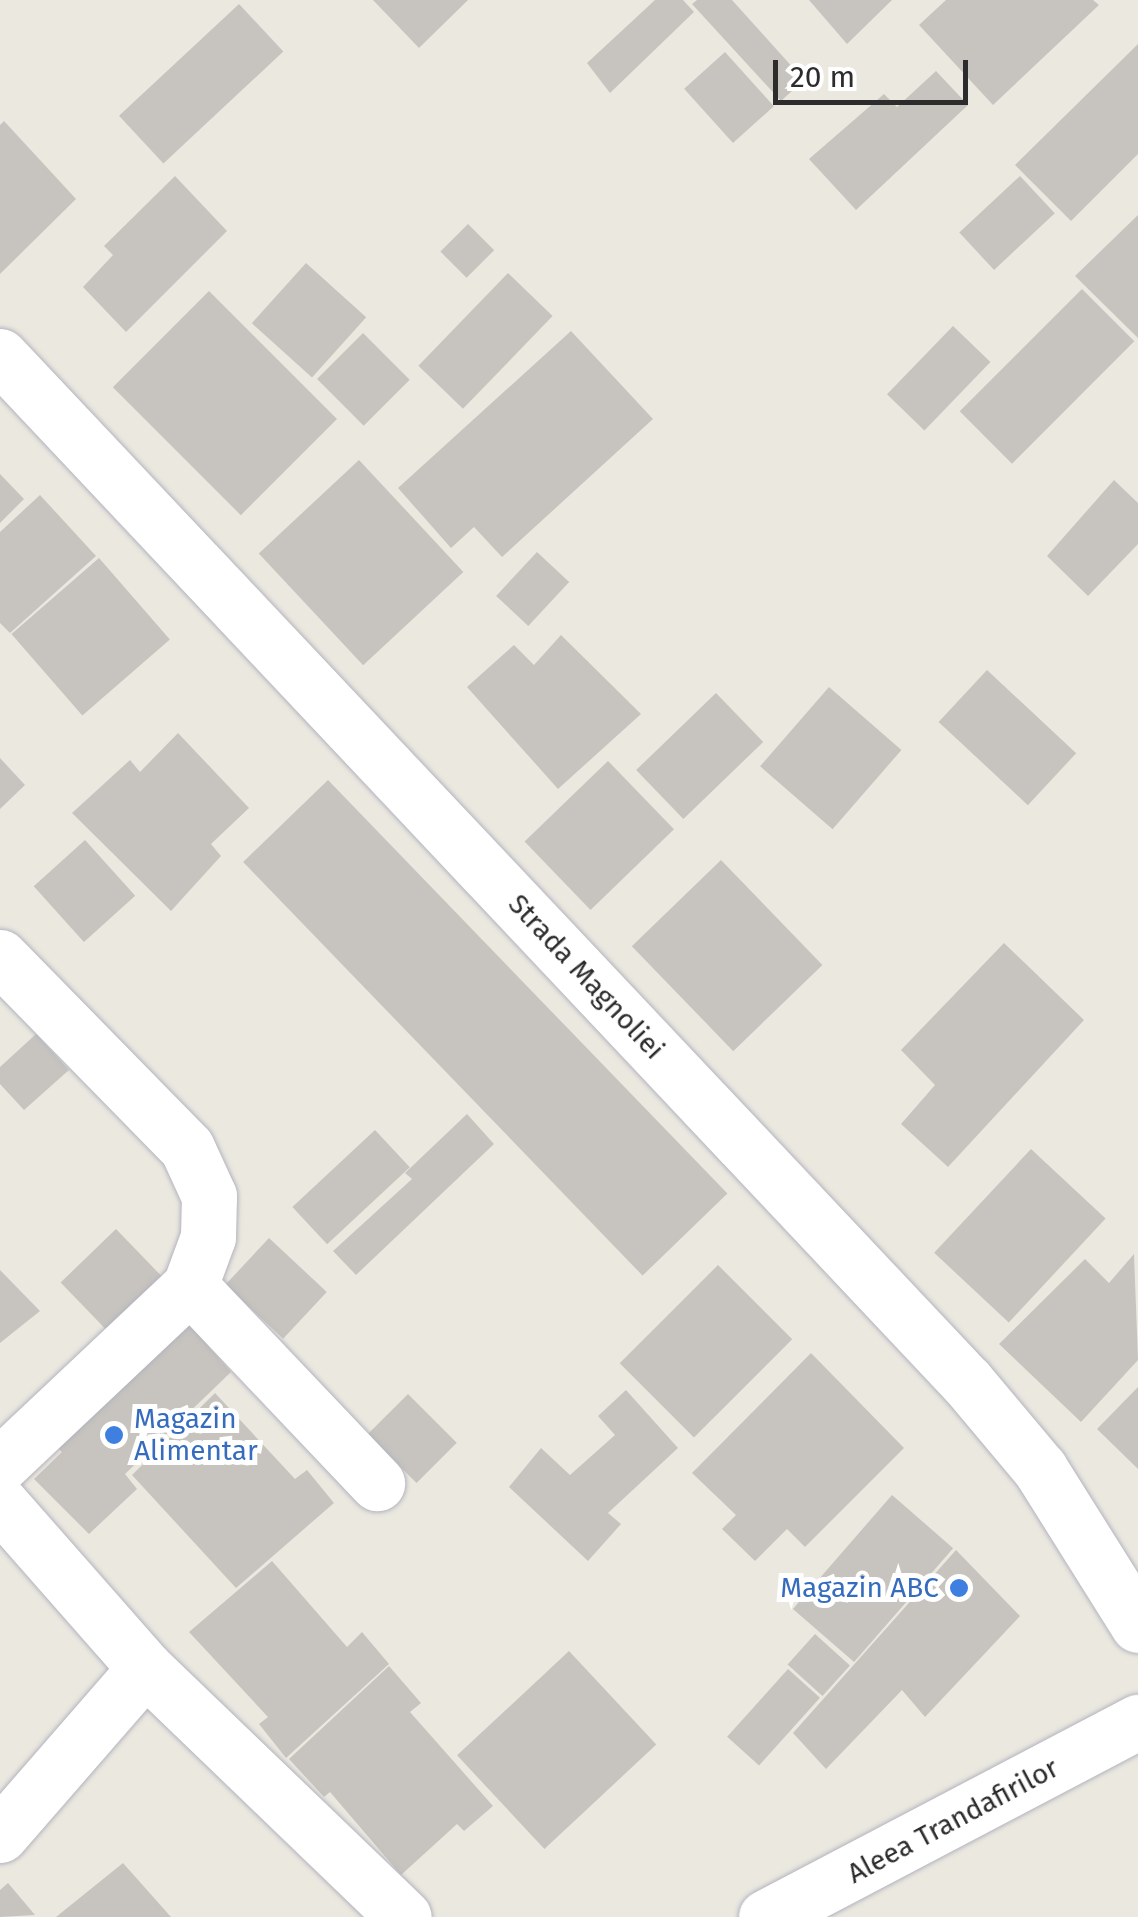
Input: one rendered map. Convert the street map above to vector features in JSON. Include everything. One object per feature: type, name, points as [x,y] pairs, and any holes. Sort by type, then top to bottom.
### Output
[{"type":"street","name":"Strada Magnoliei","points":[[0,356],[967,1382],[1040,1470],[1138,1625]]},
{"type":"street","points":[[0,957],[187,1148],[209,1196],[208,1236],[190,1286],[0,1465]]},
{"type":"street","points":[[190,1286],[377,1483]]},
{"type":"street","points":[[0,1503],[145,1668],[404,1917]]},
{"type":"street","points":[[0,1835],[145,1668]]},
{"type":"street","name":"Aleea Trandafirilor","points":[[766,1917],[1138,1722]]},
{"type":"building","points":[[373,0],[468,0],[419,48]]},
{"type":"building","points":[[655,0],[683,0],[694,12],[610,93],[587,63]]},
{"type":"building","points":[[697,0],[732,0],[804,80],[781,101],[692,4]]},
{"type":"building","points":[[809,0],[892,0],[847,44]]},
{"type":"building","points":[[946,0],[1093,0],[1099,5],[993,105],[919,25]]},
{"type":"building","points":[[239,4],[283,52],[163,163],[119,116]]},
{"type":"building","points":[[1138,44],[1138,154],[1071,221],[1015,165]]},
{"type":"building","points":[[725,52],[774,106],[733,143],[684,89]]},
{"type":"building","points":[[936,71],[968,105],[856,210],[809,159],[884,94],[897,107]]},
{"type":"building","points":[[4,121],[76,199],[0,274],[0,125]]},
{"type":"building","points":[[175,176],[227,231],[126,332],[83,287],[113,255],[104,246]]},
{"type":"building","points":[[1020,176],[1055,213],[994,270],[959,233]]},
{"type":"building","points":[[1138,215],[1138,338],[1075,276]]},
{"type":"building","points":[[468,224],[494,250],[467,278],[440,252]]},
{"type":"building","points":[[306,263],[366,317],[312,377],[252,323]]},
{"type":"building","points":[[508,273],[553,316],[463,409],[418,366]]},
{"type":"building","points":[[1082,289],[1134,341],[1012,464],[960,411]]},
{"type":"building","points":[[209,291],[337,419],[241,515],[113,387]]},
{"type":"building","points":[[953,326],[990,362],[924,430],[887,394]]},
{"type":"building","points":[[571,331],[653,419],[502,557],[474,527],[451,548],[398,488]]},
{"type":"building","points":[[363,333],[410,380],[364,426],[317,379]]},
{"type":"building","points":[[359,460],[463,572],[363,665],[259,553]]},
{"type":"building","points":[[0,474],[24,499],[0,523]]},
{"type":"building","points":[[1114,480],[1138,503],[1138,544],[1088,596],[1047,556]]},
{"type":"building","points":[[40,495],[96,556],[10,633],[0,623],[0,532]]},
{"type":"building","points":[[537,552],[569,582],[528,626],[496,596]]},
{"type":"building","points":[[99,558],[170,640],[82,716],[11,634]]},
{"type":"building","points":[[561,635],[641,714],[558,789],[467,687],[514,645],[534,665]]},
{"type":"building","points":[[987,670],[1076,753],[1028,805],[939,722]]},
{"type":"building","points":[[829,687],[901,750],[833,829],[760,766]]},
{"type":"building","points":[[716,693],[763,742],[683,819],[636,770]]},
{"type":"building","points":[[178,733],[249,808],[211,844],[221,856],[171,911],[72,813],[130,760],[140,772]]},
{"type":"building","points":[[0,758],[25,785],[0,809]]},
{"type":"building","points":[[608,761],[674,829],[591,910],[525,842]]},
{"type":"building","points":[[328,780],[727,1194],[643,1276],[243,862]]},
{"type":"building","points":[[85,840],[135,896],[84,942],[34,886]]},
{"type":"building","points":[[721,860],[822,965],[733,1051],[632,946]]},
{"type":"building","points":[[1004,943],[1084,1020],[948,1167],[901,1124],[935,1085],[901,1050]]},
{"type":"building","points":[[36,1034],[69,1070],[24,1110],[0,1084],[0,1067]]},
{"type":"building","points":[[467,1114],[494,1144],[356,1275],[333,1251],[412,1179],[405,1173]]},
{"type":"building","points":[[375,1130],[410,1167],[327,1244],[292,1207]]},
{"type":"building","points":[[1031,1149],[1106,1219],[1009,1322],[934,1253]]},
{"type":"building","points":[[116,1229],[167,1282],[111,1335],[61,1282]]},
{"type":"building","points":[[269,1238],[327,1292],[283,1339],[225,1285]]},
{"type":"building","points":[[1134,1254],[1138,1360],[1081,1422],[999,1344],[1085,1259],[1109,1283]]},
{"type":"building","points":[[718,1265],[792,1339],[694,1438],[620,1363]]},
{"type":"building","points":[[0,1270],[40,1311],[0,1343]]},
{"type":"building","points":[[182,1316],[231,1372],[125,1474],[137,1489],[89,1534],[34,1479],[62,1452],[49,1439]]},
{"type":"building","points":[[811,1353],[904,1448],[805,1547],[787,1529],[755,1561],[722,1529],[736,1515],[692,1473]]},
{"type":"building","points":[[1138,1387],[1138,1469],[1097,1429]]},
{"type":"building","points":[[626,1390],[678,1448],[608,1513],[621,1524],[588,1561],[509,1487],[541,1448],[570,1475],[615,1435],[598,1416]]},
{"type":"building","points":[[215,1393],[295,1479],[307,1470],[334,1503],[236,1588],[132,1475]]},
{"type":"building","points":[[408,1394],[457,1443],[416,1483],[368,1434]]},
{"type":"building","points":[[892,1495],[953,1548],[854,1662],[793,1609]]},
{"type":"building","points":[[956,1550],[1020,1616],[925,1717],[902,1690],[826,1769],[793,1733]]},
{"type":"building","points":[[272,1561],[347,1647],[362,1632],[389,1664],[286,1758],[259,1724],[268,1717],[189,1632]]},
{"type":"building","points":[[815,1634],[850,1665],[822,1696],[788,1664]]},
{"type":"building","points":[[569,1651],[656,1745],[544,1849],[457,1755]]},
{"type":"building","points":[[389,1666],[421,1703],[410,1712],[493,1806],[464,1831],[457,1824],[401,1875],[330,1792],[324,1797],[289,1759]]},
{"type":"building","points":[[788,1669],[820,1698],[759,1765],[727,1737]]},
{"type":"building","points":[[123,1863],[171,1917],[56,1917]]},
{"type":"building","points":[[8,1883],[35,1915],[0,1917],[0,1890]]},
{"type":"place","name":"Magazin Alimentar","points":[[114,1435]]},
{"type":"place","name":"Magazin ABC","points":[[959,1588]]}]
